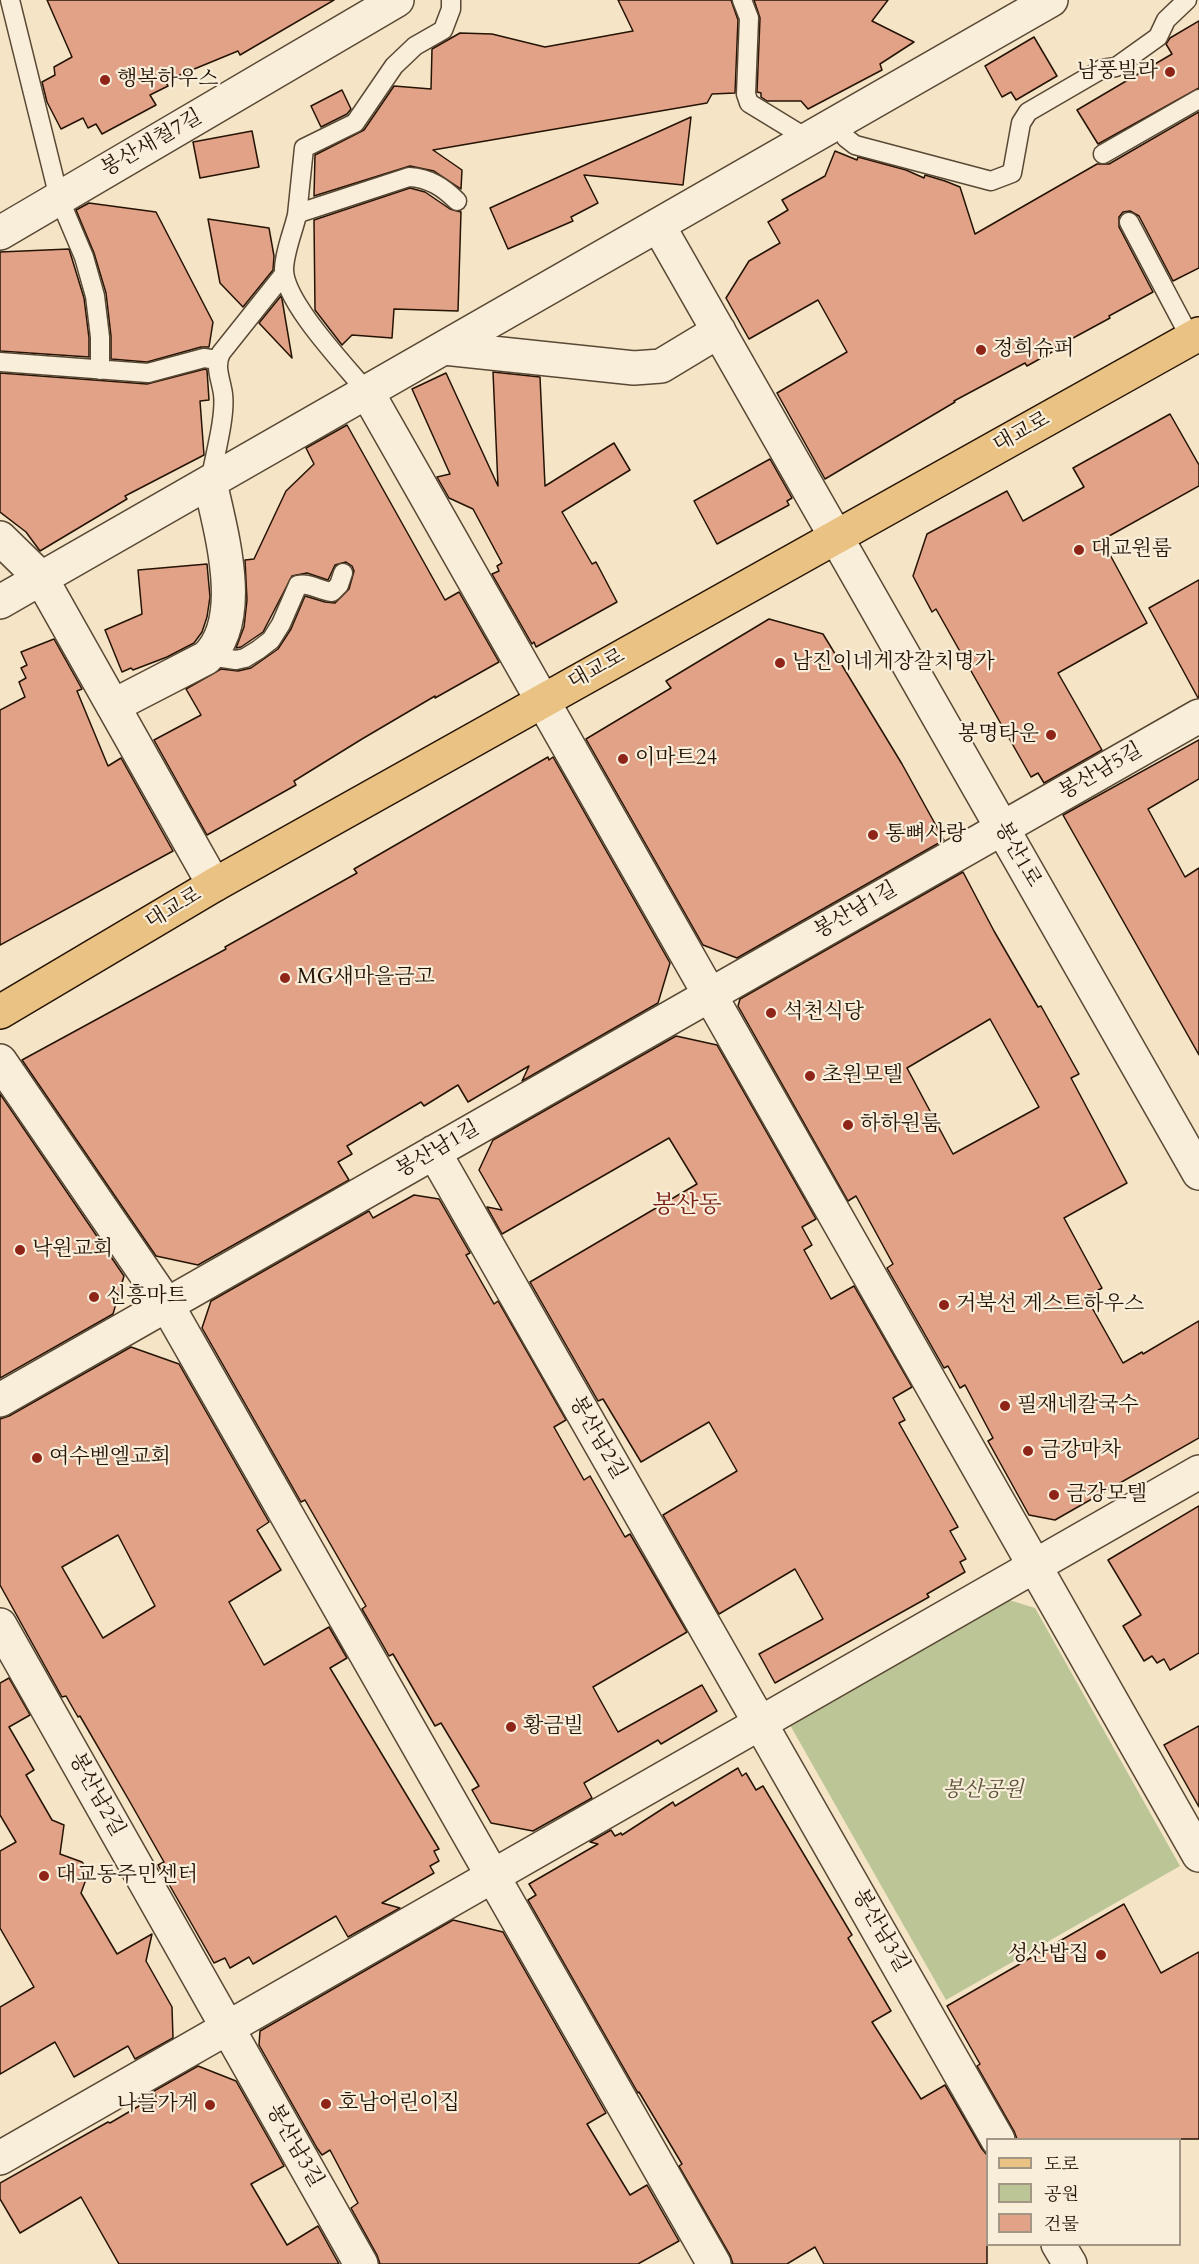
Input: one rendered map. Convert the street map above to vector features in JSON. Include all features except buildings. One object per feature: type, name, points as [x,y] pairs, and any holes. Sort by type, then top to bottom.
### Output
[{"type":"main road","name":"대교로","points":[[0,1012],[214,885],[1195,337]]},
{"type":"street","name":"봉산새철7길","points":[[0,233],[397,0]]},
{"type":"street","points":[[0,602],[1051,0]]},
{"type":"street","name":"봉산1로","points":[[658,225],[1199,1173]]},
{"type":"street","points":[[444,348],[634,368],[661,366],[718,331]]},
{"type":"street","points":[[367,392],[1199,1855]]},
{"type":"street","points":[[113,706],[209,656],[215,649],[225,619],[228,581],[210,482]]},
{"type":"street","points":[[0,538],[41,578],[214,885]]},
{"type":"street","name":"봉산남5길","points":[[1002,828],[1199,716]]},
{"type":"street","name":"봉산남1길","points":[[0,1401],[1002,828]]},
{"type":"street","points":[[0,1061],[167,1305],[714,2264]]},
{"type":"street","name":"봉산남2길","points":[[434,1152],[761,1723]]},
{"type":"street","points":[[0,2158],[1199,1472]]},
{"type":"street","name":"봉산남2길","points":[[0,1625],[227,2028]]},
{"type":"street","name":"봉산남3길","points":[[761,1723],[997,2138]]},
{"type":"street","name":"봉산남3길","points":[[227,2028],[361,2264]]},
{"type":"street","points":[[1059,2246],[1070,2264]]},
{"type":"lane","points":[[10,0],[59,198],[84,257],[95,296],[100,338],[100,370]]},
{"type":"lane","points":[[367,392],[296,303],[286,284],[284,267],[297,215],[304,148],[355,123],[394,66],[415,46],[443,30],[451,9],[451,0]]},
{"type":"lane","points":[[742,0],[749,18],[746,94],[749,103],[808,139]]},
{"type":"lane","points":[[839,122],[846,138],[855,145],[991,181],[1004,178],[1012,173],[1021,123],[1028,111],[1102,69],[1116,67],[1158,37],[1166,20],[1187,0]]},
{"type":"lane","points":[[1103,154],[1199,99]]},
{"type":"lane","points":[[297,215],[409,177],[419,177],[433,182],[445,189],[457,201]]},
{"type":"lane","points":[[1128,222],[1195,337]]},
{"type":"lane","points":[[210,482],[223,396],[216,363],[284,274]]},
{"type":"lane","points":[[0,362],[148,373],[204,358],[218,360]]},
{"type":"lane","points":[[209,656],[236,660],[245,658],[271,640],[281,624],[298,585],[307,584],[322,591],[332,592],[336,590],[343,573]]},
{"type":"green space","name":"봉산공원","points":[[1009,1600],[1035,1608],[1180,1866],[946,2000],[790,1725]]},
{"type":"place","name":"남풍빌라","points":[[1170,72]]},
{"type":"place","name":"행복하우스","points":[[105,80]]},
{"type":"place","name":"정희슈퍼","points":[[981,350]]},
{"type":"place","name":"대교원룸","points":[[1079,550]]},
{"type":"place","name":"남진이네게장갈치명가","points":[[780,663]]},
{"type":"place","name":"봉명타운","points":[[1051,735]]},
{"type":"place","name":"이마트24","points":[[623,759]]},
{"type":"place","name":"통뼈사랑","points":[[873,835]]},
{"type":"place","name":"MG새마을금고","points":[[285,978]]},
{"type":"place","name":"석천식당","points":[[771,1013]]},
{"type":"place","name":"초원모텔","points":[[810,1076]]},
{"type":"place","name":"하하원룸","points":[[848,1125]]},
{"type":"place","name":"낙원교회","points":[[20,1250]]},
{"type":"place","name":"신흥마트","points":[[94,1297]]},
{"type":"place","name":"거북선 게스트하우스","points":[[944,1305]]},
{"type":"place","name":"필재네칼국수","points":[[1005,1406]]},
{"type":"place","name":"금강마차","points":[[1028,1451]]},
{"type":"place","name":"여수벧엘교회","points":[[37,1458]]},
{"type":"place","name":"금강모텔","points":[[1054,1495]]},
{"type":"place","name":"황금빌","points":[[511,1727]]},
{"type":"place","name":"대교동주민센터","points":[[44,1876]]},
{"type":"place","name":"성산밥집","points":[[1101,1955]]},
{"type":"place","name":"호남어린이집","points":[[326,2104]]},
{"type":"place","name":"나들가게","points":[[210,2105]]},
{"type":"district","name":"봉산동","points":[[687,1206]]}]
